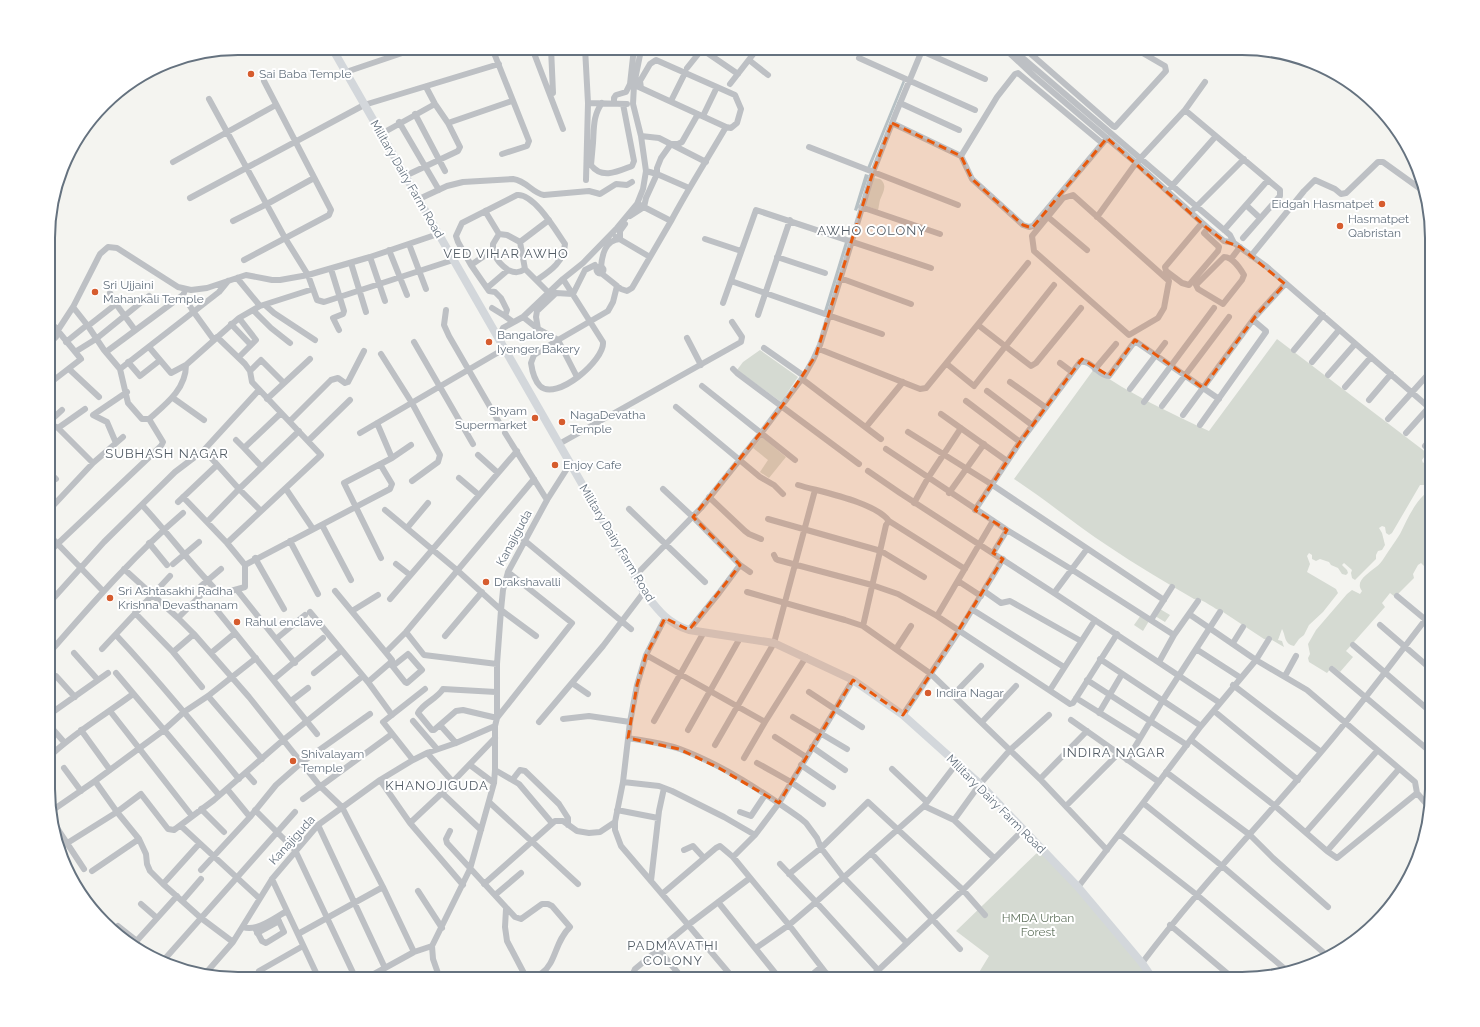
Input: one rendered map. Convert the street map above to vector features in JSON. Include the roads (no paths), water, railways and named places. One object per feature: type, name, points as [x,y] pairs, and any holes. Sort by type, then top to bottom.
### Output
[{"type":"main road","name":"Military Dairy Farm Road","points":[[336,55],[644,592],[665,618],[679,627],[689,630],[774,643],[853,680],[903,715],[980,784],[1022,830],[1078,887],[1148,972]]},
{"type":"street","points":[[346,72],[396,55]]},
{"type":"street","points":[[495,55],[529,141],[527,146],[502,154]]},
{"type":"street","points":[[535,55],[563,128]]},
{"type":"street","points":[[551,55],[554,93]]},
{"type":"street","points":[[585,55],[591,165],[596,170],[605,174],[611,174],[632,166],[634,161],[623,104]]},
{"type":"street","points":[[614,103],[614,98],[626,92],[630,84],[633,55]]},
{"type":"street","points":[[498,338],[503,328],[523,317],[548,292],[588,259],[637,204],[643,190],[646,171],[641,136],[633,104],[634,85],[640,55]]},
{"type":"street","points":[[671,101],[686,70],[697,55]]},
{"type":"street","points":[[711,55],[738,74]]},
{"type":"street","points":[[730,84],[752,55]]},
{"type":"street","points":[[635,576],[693,517],[762,432],[803,378],[819,349],[828,315],[873,172],[921,55]]},
{"type":"street","points":[[933,55],[985,80]]},
{"type":"street","points":[[1012,55],[1034,76]]},
{"type":"street","points":[[1019,55],[1138,161],[1167,191],[1202,223],[1224,241],[1234,243],[1267,267],[1355,344],[1425,402]]},
{"type":"street","points":[[1032,55],[1112,126],[1115,127],[1166,72],[1165,66],[1146,55]]},
{"type":"street","points":[[859,58],[975,110]]},
{"type":"street","points":[[634,85],[726,127],[731,128],[737,123],[741,109],[735,95],[686,70],[656,60],[650,64],[640,81],[641,88]]},
{"type":"street","points":[[749,60],[768,75]]},
{"type":"street","points":[[961,156],[997,97],[1015,74],[1021,69],[1019,62]]},
{"type":"street","points":[[190,198],[364,105],[499,64]]},
{"type":"street","points":[[1045,79],[1048,69]]},
{"type":"street","points":[[1018,73],[1102,144]]},
{"type":"street","points":[[1024,78],[1027,74],[1045,79],[1107,138],[1172,186],[1230,235],[1234,243]]},
{"type":"street","points":[[1045,79],[1055,75]]},
{"type":"street","points":[[244,260],[330,213],[330,207],[264,81]]},
{"type":"street","points":[[1097,217],[1138,161],[1185,110],[1205,82]]},
{"type":"street","points":[[405,176],[458,151],[460,148],[448,123],[435,104],[426,86]]},
{"type":"street","points":[[671,144],[678,144],[682,142],[701,115],[717,87]]},
{"type":"street","points":[[209,99],[285,238],[308,275],[318,300],[321,302],[420,272],[453,260]]},
{"type":"street","points":[[448,123],[512,101]]},
{"type":"street","points":[[588,102],[633,104]]},
{"type":"street","points":[[586,180],[594,118],[602,103]]},
{"type":"street","points":[[900,103],[958,130]]},
{"type":"street","points":[[381,134],[399,122],[435,104]]},
{"type":"street","points":[[173,162],[228,133],[276,105]]},
{"type":"street","points":[[1185,110],[1281,192],[1280,196],[1243,238]]},
{"type":"street","points":[[415,114],[446,171]]},
{"type":"street","points":[[399,122],[439,190]]},
{"type":"street","points":[[892,123],[961,156],[972,179],[1024,225],[1029,227],[1034,226],[1107,138]]},
{"type":"street","points":[[588,259],[621,289],[627,291],[632,288],[726,127]]},
{"type":"street","points":[[641,136],[659,138],[706,162]]},
{"type":"street","points":[[1167,191],[1216,136]]},
{"type":"street","points":[[620,239],[620,231],[628,218],[644,207],[646,198],[657,174],[657,168],[661,158],[671,144]]},
{"type":"street","points":[[809,147],[958,205]]},
{"type":"street","points":[[1191,213],[1196,206],[1244,159]]},
{"type":"street","points":[[1251,256],[1304,191],[1315,180],[1335,189],[1341,194],[1346,193],[1378,162],[1383,162],[1418,187]]},
{"type":"street","points":[[646,171],[657,174],[689,188]]},
{"type":"street","points":[[233,221],[314,178]]},
{"type":"street","points":[[419,200],[447,186],[463,182],[513,179],[525,182],[536,192],[544,195],[589,191],[600,194],[616,184],[627,185],[632,182]]},
{"type":"street","points":[[1224,230],[1268,180]]},
{"type":"street","points":[[504,316],[507,310],[501,298],[495,292],[489,291],[471,265],[458,242],[456,236],[462,223],[517,195],[522,194],[528,197],[548,220],[565,244],[565,250],[558,263],[537,280]]},
{"type":"street","points":[[1073,195],[1097,217],[1169,281],[1164,308],[1158,318],[1129,335],[1034,251],[1032,236],[1063,198],[1073,195]]},
{"type":"street","points":[[637,204],[671,221]]},
{"type":"street","points":[[1246,205],[1260,218]]},
{"type":"street","points":[[862,207],[940,234]]},
{"type":"street","points":[[723,303],[756,210],[790,220],[931,268]]},
{"type":"street","points":[[485,211],[499,234]]},
{"type":"street","points":[[1048,217],[1087,250]]},
{"type":"street","points":[[520,242],[548,220]]},
{"type":"street","points":[[758,315],[790,220]]},
{"type":"street","points":[[1202,223],[1165,267],[1166,271],[1184,285],[1189,285],[1218,251],[1218,247],[1204,233],[1208,228]]},
{"type":"street","points":[[106,352],[184,292],[207,288],[237,278],[252,275],[272,280],[280,280],[308,275],[351,263],[438,234]]},
{"type":"street","points":[[499,234],[506,235],[520,242]]},
{"type":"street","points":[[499,234],[493,244],[494,255],[499,263],[508,270],[516,273],[525,269]]},
{"type":"street","points":[[611,234],[650,257]]},
{"type":"street","points":[[705,238],[741,251]]},
{"type":"street","points":[[599,268],[608,244],[615,239],[620,239]]},
{"type":"street","points":[[520,242],[525,269],[548,292]]},
{"type":"street","points":[[409,244],[426,289]]},
{"type":"street","points":[[55,338],[100,254],[108,247],[117,248],[184,292],[193,311],[215,339],[239,358],[250,371],[252,382],[321,454],[286,489],[227,543]]},
{"type":"street","points":[[1231,259],[1240,247]]},
{"type":"street","points":[[389,250],[407,295]]},
{"type":"street","points":[[471,265],[493,250]]},
{"type":"street","points":[[370,256],[385,301]]},
{"type":"street","points":[[777,257],[825,273]]},
{"type":"street","points":[[1227,257],[1231,259],[1244,275],[1244,278],[1222,304],[1198,290],[1196,285],[1221,259],[1227,257]]},
{"type":"street","points":[[351,263],[366,312]]},
{"type":"street","points":[[819,349],[920,389],[926,388],[1028,263]]},
{"type":"street","points":[[573,294],[585,270],[599,268]]},
{"type":"street","points":[[330,269],[344,311],[343,314],[333,318],[339,330]]},
{"type":"street","points":[[487,288],[508,270]]},
{"type":"street","points":[[237,278],[263,306],[316,340]]},
{"type":"street","points":[[840,278],[911,304]]},
{"type":"street","points":[[563,279],[590,320],[603,342],[604,347],[593,362],[579,376],[559,389],[553,390],[546,389],[539,385],[530,363],[532,357],[590,320],[608,310],[613,302],[617,286]]},
{"type":"street","points":[[120,369],[219,292],[228,281]]},
{"type":"street","points":[[731,281],[882,334]]},
{"type":"street","points":[[1184,415],[1253,320],[1285,284]]},
{"type":"street","points":[[946,364],[974,386],[1054,285]]},
{"type":"street","points":[[149,347],[159,361],[171,373],[186,365],[239,318],[263,306],[314,289]]},
{"type":"street","points":[[538,329],[536,317],[537,311],[553,294],[556,292],[573,294]]},
{"type":"street","points":[[110,293],[135,330]]},
{"type":"street","points":[[75,352],[96,338],[149,296]]},
{"type":"street","points":[[66,342],[116,304]]},
{"type":"street","points":[[72,307],[120,369],[127,392],[128,403],[142,419],[149,419],[173,398],[186,375],[186,365]]},
{"type":"street","points":[[492,308],[514,322]]},
{"type":"street","points":[[978,325],[1028,365],[1033,365],[1081,308]]},
{"type":"street","points":[[1144,402],[1214,308]]},
{"type":"street","points":[[446,310],[444,325],[449,336],[500,424]]},
{"type":"street","points":[[254,311],[271,328],[290,343]]},
{"type":"street","points":[[1294,350],[1323,315]]},
{"type":"street","points":[[523,317],[538,329],[560,340],[579,376]]},
{"type":"street","points":[[1162,406],[1229,317]]},
{"type":"street","points":[[239,318],[256,340],[239,358]]},
{"type":"street","points":[[1200,425],[1266,333],[1266,331],[1253,320]]},
{"type":"street","points":[[559,444],[741,342],[742,337],[732,322]]},
{"type":"street","points":[[231,324],[251,345]]},
{"type":"street","points":[[491,324],[503,328]]},
{"type":"street","points":[[55,328],[81,359],[55,378]]},
{"type":"street","points":[[1312,362],[1339,330]]},
{"type":"street","points":[[687,338],[701,365]]},
{"type":"street","points":[[975,510],[1032,425],[1080,362],[1083,361],[1104,376],[1109,376],[1135,341],[1219,399]]},
{"type":"street","points":[[414,342],[473,444]]},
{"type":"street","points":[[1130,389],[1165,343]]},
{"type":"street","points":[[1095,369],[1116,344]]},
{"type":"street","points":[[1328,375],[1355,344]]},
{"type":"street","points":[[764,348],[881,439]]},
{"type":"street","points":[[360,433],[504,349]]},
{"type":"street","points":[[290,421],[331,380],[338,378],[348,382],[364,351]]},
{"type":"street","points":[[382,354],[412,403],[440,455],[438,462],[412,481]]},
{"type":"street","points":[[1345,387],[1371,357]]},
{"type":"street","points":[[267,399],[310,359]]},
{"type":"street","points":[[250,371],[261,360],[284,383]]},
{"type":"street","points":[[128,362],[140,376],[159,361]]},
{"type":"street","points":[[1060,362],[1072,372]]},
{"type":"street","points":[[733,368],[737,373],[859,464]]},
{"type":"street","points":[[69,369],[99,397]]},
{"type":"street","points":[[1369,400],[1391,374]]},
{"type":"street","points":[[1388,419],[1425,378]]},
{"type":"street","points":[[866,427],[903,382]]},
{"type":"street","points":[[1010,382],[1045,407]]},
{"type":"street","points":[[702,386],[762,432],[795,460]]},
{"type":"street","points":[[55,596],[80,567],[175,472],[204,450],[259,390]]},
{"type":"street","points":[[988,391],[1032,425]]},
{"type":"street","points":[[116,443],[107,422],[93,415],[127,392]]},
{"type":"street","points":[[173,398],[204,420]]},
{"type":"street","points":[[308,441],[350,400]]},
{"type":"street","points":[[966,401],[1020,442]]},
{"type":"street","points":[[676,407],[760,477],[774,485],[783,494]]},
{"type":"street","points":[[58,428],[84,409]]},
{"type":"street","points":[[55,416],[62,410]]},
{"type":"street","points":[[244,448],[281,413]]},
{"type":"street","points":[[1406,433],[1425,413]]},
{"type":"street","points":[[941,414],[1007,461]]},
{"type":"street","points":[[57,544],[161,446],[163,442],[149,419]]},
{"type":"street","points":[[377,423],[392,458]]},
{"type":"street","points":[[55,426],[93,463]]},
{"type":"street","points":[[914,502],[961,428]]},
{"type":"street","points":[[207,522],[299,431]]},
{"type":"street","points":[[908,432],[991,484],[1164,600]]},
{"type":"street","points":[[505,433],[548,500]]},
{"type":"street","points":[[55,504],[93,463],[122,437]]},
{"type":"street","points":[[236,440],[262,467]]},
{"type":"street","points":[[949,493],[984,444]]},
{"type":"street","points":[[382,558],[344,483],[392,458],[411,445]]},
{"type":"street","points":[[886,449],[975,510],[1174,635]]},
{"type":"street","points":[[204,450],[261,511]]},
{"type":"street","points":[[390,599],[517,452]]},
{"type":"street","points":[[478,455],[498,473]]},
{"type":"street","points":[[245,565],[255,558],[390,489],[392,484],[380,464]]},
{"type":"street","name":"Kanajiguda","points":[[432,946],[470,869],[494,783],[496,770],[495,726],[497,718],[497,664],[503,590],[508,572],[524,540],[570,464]]},
{"type":"street","points":[[142,505],[207,581],[220,594],[245,587],[245,565],[207,522],[180,499],[217,465]]},
{"type":"street","points":[[868,471],[1220,703]]},
{"type":"street","points":[[459,478],[479,495]]},
{"type":"street","points":[[386,652],[406,632],[534,479]]},
{"type":"street","points":[[798,485],[868,506],[965,569]]},
{"type":"street","points":[[286,489],[313,529]]},
{"type":"street","points":[[663,489],[740,565],[750,572]]},
{"type":"street","points":[[715,745],[774,643],[786,603],[815,490]]},
{"type":"street","points":[[709,497],[744,531],[761,539]]},
{"type":"street","points":[[407,528],[428,504]]},
{"type":"street","points":[[629,509],[705,582]]},
{"type":"street","points":[[385,510],[458,571],[501,610],[536,636]]},
{"type":"street","points":[[55,646],[103,591],[149,543],[184,513]]},
{"type":"street","points":[[768,519],[881,551],[924,577]]},
{"type":"street","points":[[863,626],[886,525],[889,521]]},
{"type":"street","points":[[937,616],[993,521]]},
{"type":"street","points":[[322,525],[351,580]]},
{"type":"street","points":[[993,553],[1007,530]]},
{"type":"street","points":[[524,540],[631,629]]},
{"type":"street","points":[[290,541],[318,594]]},
{"type":"street","points":[[55,542],[103,591]]},
{"type":"street","points":[[149,543],[170,565],[199,542]]},
{"type":"street","points":[[1054,593],[1071,569],[1088,549]]},
{"type":"street","points":[[774,555],[778,560],[872,585],[898,594],[937,616],[1070,704],[1073,703],[1117,634]]},
{"type":"street","points":[[255,558],[284,609]]},
{"type":"street","points":[[903,715],[960,632],[1003,559]]},
{"type":"street","points":[[396,564],[410,575]]},
{"type":"street","points":[[689,630],[720,593],[740,565]]},
{"type":"street","points":[[124,569],[194,634],[320,786],[342,807],[414,952]]},
{"type":"street","points":[[201,586],[221,569]]},
{"type":"street","points":[[496,692],[443,690],[418,713],[432,730],[434,730],[456,711],[463,710],[497,718],[572,623],[508,572]]},
{"type":"street","points":[[102,649],[170,576]]},
{"type":"street","points":[[958,581],[1003,604],[1010,601],[1081,641]]},
{"type":"street","points":[[1151,620],[1172,587]]},
{"type":"street","points":[[237,590],[295,663]]},
{"type":"street","points":[[335,591],[386,652],[392,660],[392,665],[407,683],[422,670],[408,654],[392,665],[368,682]]},
{"type":"street","points":[[445,636],[482,592]]},
{"type":"street","points":[[539,722],[622,622],[644,592]]},
{"type":"street","points":[[747,592],[863,626],[931,674],[1040,779],[1106,850]]},
{"type":"street","points":[[352,611],[378,594]]},
{"type":"street","points":[[178,618],[200,596]]},
{"type":"street","points":[[1142,963],[1170,925],[1298,780],[1346,723],[1425,619],[1397,596]]},
{"type":"street","points":[[1159,662],[1174,635],[1198,601]]},
{"type":"street","points":[[215,608],[317,734]]},
{"type":"street","points":[[973,610],[1064,667]]},
{"type":"street","points":[[1127,760],[1163,700],[1220,612]]},
{"type":"street","points":[[135,613],[173,652],[202,687]]},
{"type":"street","points":[[276,639],[307,614],[363,676],[392,715]]},
{"type":"street","points":[[1189,614],[1256,660],[1307,690],[1415,782],[1417,793],[1425,802]]},
{"type":"street","points":[[665,618],[646,655],[637,685],[630,722],[623,782],[615,822],[618,839],[621,846],[728,972]]},
{"type":"street","points":[[1050,690],[1095,620]]},
{"type":"street","points":[[1380,625],[1425,664]]},
{"type":"street","points":[[896,649],[911,626]]},
{"type":"street","points":[[1233,643],[1243,627]]},
{"type":"street","points":[[406,632],[424,655],[497,664]]},
{"type":"street","points":[[654,721],[704,632]]},
{"type":"street","points":[[210,653],[235,633]]},
{"type":"street","points":[[173,652],[194,634]]},
{"type":"street","points":[[116,635],[138,658],[239,779]]},
{"type":"street","points":[[274,679],[324,638]]},
{"type":"street","points":[[688,730],[740,638]]},
{"type":"street","points":[[1078,887],[1144,803],[1158,782],[1201,726],[1256,660],[1269,639]]},
{"type":"street","points":[[1353,645],[1425,707]]},
{"type":"street","points":[[1196,649],[1241,678]]},
{"type":"street","points":[[314,673],[341,651]]},
{"type":"street","points":[[74,653],[98,680]]},
{"type":"street","points":[[646,655],[765,722]]},
{"type":"street","points":[[56,808],[164,730],[184,712],[208,696],[254,656]]},
{"type":"street","points":[[1285,676],[1296,656]]},
{"type":"street","points":[[744,758],[806,657]]},
{"type":"street","points":[[1100,660],[1201,726]]},
{"type":"street","points":[[953,695],[981,666]]},
{"type":"street","points":[[1332,669],[1425,747]]},
{"type":"street","points":[[55,711],[108,673]]},
{"type":"street","points":[[116,673],[132,694],[219,795]]},
{"type":"street","points":[[1099,713],[1122,674]]},
{"type":"street","points":[[64,846],[117,812],[141,794],[168,829],[174,830],[227,789],[282,741],[363,676]]},
{"type":"street","points":[[55,677],[75,697]]},
{"type":"street","points":[[733,857],[755,835],[779,803],[853,680]]},
{"type":"street","points":[[1087,680],[1150,721],[1189,742],[1275,806],[1337,858],[1417,793]]},
{"type":"street","points":[[572,683],[588,694]]},
{"type":"street","points":[[982,722],[1016,686]]},
{"type":"street","points":[[1234,686],[1321,752]]},
{"type":"street","points":[[291,701],[308,688]]},
{"type":"street","points":[[413,760],[383,722],[425,689]]},
{"type":"street","points":[[809,692],[862,727]]},
{"type":"street","points":[[55,751],[64,742],[110,711],[132,694]]},
{"type":"street","points":[[208,696],[262,759]]},
{"type":"street","points":[[1076,698],[1140,738]]},
{"type":"street","points":[[110,711],[192,816]]},
{"type":"street","points":[[1214,711],[1298,780]]},
{"type":"street","points":[[201,870],[250,817],[276,785],[301,763],[370,714]]},
{"type":"street","points":[[954,820],[980,784],[1010,750],[1049,715]]},
{"type":"street","points":[[563,719],[590,716],[630,722]]},
{"type":"street","points":[[793,717],[847,749]]},
{"type":"street","points":[[1071,720],[1158,782]]},
{"type":"street","points":[[413,721],[437,749]]},
{"type":"street","points":[[440,725],[456,743]]},
{"type":"street","name":"Kanajiguda","points":[[209,969],[233,942],[272,879],[295,850],[318,825],[380,780],[413,760],[495,726]]},
{"type":"street","points":[[81,730],[110,770]]},
{"type":"street","points":[[1040,779],[1087,731]]},
{"type":"street","points":[[55,732],[64,742]]},
{"type":"street","points":[[303,799],[392,734]]},
{"type":"street","points":[[775,737],[806,757]]},
{"type":"street","points":[[410,823],[470,765],[495,738]]},
{"type":"street","points":[[628,738],[656,742],[679,749],[719,768],[779,803],[806,823],[817,838],[821,848],[844,878],[907,943]]},
{"type":"street","points":[[812,747],[845,770]]},
{"type":"street","points":[[1306,832],[1378,751]]},
{"type":"street","points":[[427,753],[453,782]]},
{"type":"street","points":[[1066,806],[1118,754]]},
{"type":"street","points":[[757,763],[791,782],[823,804]]},
{"type":"street","points":[[756,948],[789,925],[816,902],[925,804],[957,763]]},
{"type":"street","points":[[470,765],[494,783]]},
{"type":"street","points":[[801,765],[833,787]]},
{"type":"street","points":[[64,768],[81,791]]},
{"type":"street","points":[[892,769],[925,804],[954,820],[994,858]]},
{"type":"street","points":[[1327,851],[1399,769]]},
{"type":"street","points":[[496,770],[520,784],[552,824]]},
{"type":"street","points":[[513,779],[520,770],[525,770],[558,804],[568,818],[568,825]]},
{"type":"street","points":[[1166,772],[1250,835],[1272,858],[1328,906]]},
{"type":"street","points":[[246,773],[254,782]]},
{"type":"street","points":[[380,780],[410,823],[463,885]]},
{"type":"street","points":[[95,781],[138,839],[146,854],[147,864],[150,870],[163,884],[201,918],[233,942]]},
{"type":"street","points":[[623,782],[659,786],[664,788],[724,817],[755,835]]},
{"type":"street","points":[[651,881],[658,818],[664,788]]},
{"type":"street","points":[[227,789],[250,817]]},
{"type":"street","points":[[442,793],[482,830]]},
{"type":"street","points":[[740,812],[751,816],[766,795]]},
{"type":"street","points":[[489,802],[578,884]]},
{"type":"street","points":[[790,874],[821,848],[868,802],[896,830],[963,890],[985,915]]},
{"type":"street","points":[[1144,803],[1222,866],[1323,952]]},
{"type":"street","points":[[201,809],[224,832]]},
{"type":"street","points":[[255,810],[295,850],[353,972]]},
{"type":"street","points":[[618,810],[658,818]]},
{"type":"street","points":[[166,957],[295,812]]},
{"type":"street","points":[[484,884],[555,821],[558,820],[577,831],[589,833],[600,832],[615,822]]},
{"type":"street","points":[[318,825],[385,968]]},
{"type":"street","points":[[181,826],[259,898]]},
{"type":"street","points":[[780,864],[878,970],[963,890],[1022,830]]},
{"type":"street","points":[[450,831],[446,839],[447,843],[506,909],[517,919],[521,919],[542,904],[548,904],[552,906],[570,927],[559,941],[548,967],[543,972]]},
{"type":"street","points":[[1119,834],[1197,895],[1282,967]]},
{"type":"street","points":[[92,871],[138,839]]},
{"type":"street","points":[[163,884],[199,844]]},
{"type":"street","points":[[684,850],[693,846],[704,858]]},
{"type":"street","points":[[662,894],[720,846],[733,857],[825,972]]},
{"type":"street","points":[[65,847],[84,869]]},
{"type":"street","points":[[871,853],[933,918],[960,949]]},
{"type":"street","points":[[495,895],[521,873]]},
{"type":"street","points":[[634,972],[635,969],[688,925],[750,878]]},
{"type":"street","points":[[182,901],[201,879]]},
{"type":"street","points":[[272,879],[315,972]]},
{"type":"street","points":[[298,934],[355,904],[383,887]]},
{"type":"street","points":[[418,891],[442,928]]},
{"type":"street","points":[[137,941],[176,896]]},
{"type":"street","points":[[718,902],[775,972]]},
{"type":"street","points":[[141,904],[157,918]]},
{"type":"street","points":[[506,909],[505,927],[507,941],[523,972]]},
{"type":"street","points":[[256,931],[287,911]]},
{"type":"street","points":[[243,927],[256,931],[262,942],[266,943],[284,932],[273,921]]},
{"type":"street","points":[[1170,925],[1226,972]]},
{"type":"street","points":[[118,926],[122,930]]},
{"type":"street","points":[[259,971],[303,946]]},
{"type":"street","points":[[378,972],[414,952],[432,946],[433,960],[437,972]]},
{"type":"street","points":[[659,950],[677,972]]},
{"type":"street","points":[[815,972],[821,967]]},
{"type":"place","name":"Sai Baba Temple","points":[[251,74]]},
{"type":"place","name":"Eidgah Hasmatpet","points":[[1382,204]]},
{"type":"place","name":"Hasmatpet Qabristan","points":[[1340,226]]},
{"type":"place","name":"Sri Ujjaini Mahankali Temple","points":[[95,292]]},
{"type":"place","name":"Bangalore Iyenger Bakery","points":[[489,342]]},
{"type":"place","name":"Shyam Supermarket","points":[[535,418]]},
{"type":"place","name":"NagaDevatha Temple","points":[[562,422]]},
{"type":"place","name":"Enjoy Cafe","points":[[555,465]]},
{"type":"place","name":"Drakshavalli","points":[[486,582]]},
{"type":"place","name":"Sri Ashtasakhi Radha Krishna Devasthanam","points":[[110,598]]},
{"type":"place","name":"Rahul enclave","points":[[237,622]]},
{"type":"place","name":"Indira Nagar","points":[[928,693]]},
{"type":"place","name":"Shivalayam Temple","points":[[293,761]]},
{"type":"district","name":"AWHO COLONY","points":[[872,230]]},
{"type":"district","name":"VED VIHAR AWHO","points":[[506,253]]},
{"type":"district","name":"SUBHASH NAGAR","points":[[167,453]]},
{"type":"district","name":"INDIRA NAGAR","points":[[1114,752]]},
{"type":"district","name":"KHANOJIGUDA","points":[[437,785]]},
{"type":"district","name":"PADMAVATHI COLONY","points":[[673,952]]},
{"type":"park label","name":"HMDA Urban Forest","points":[[1038,925]]}]
